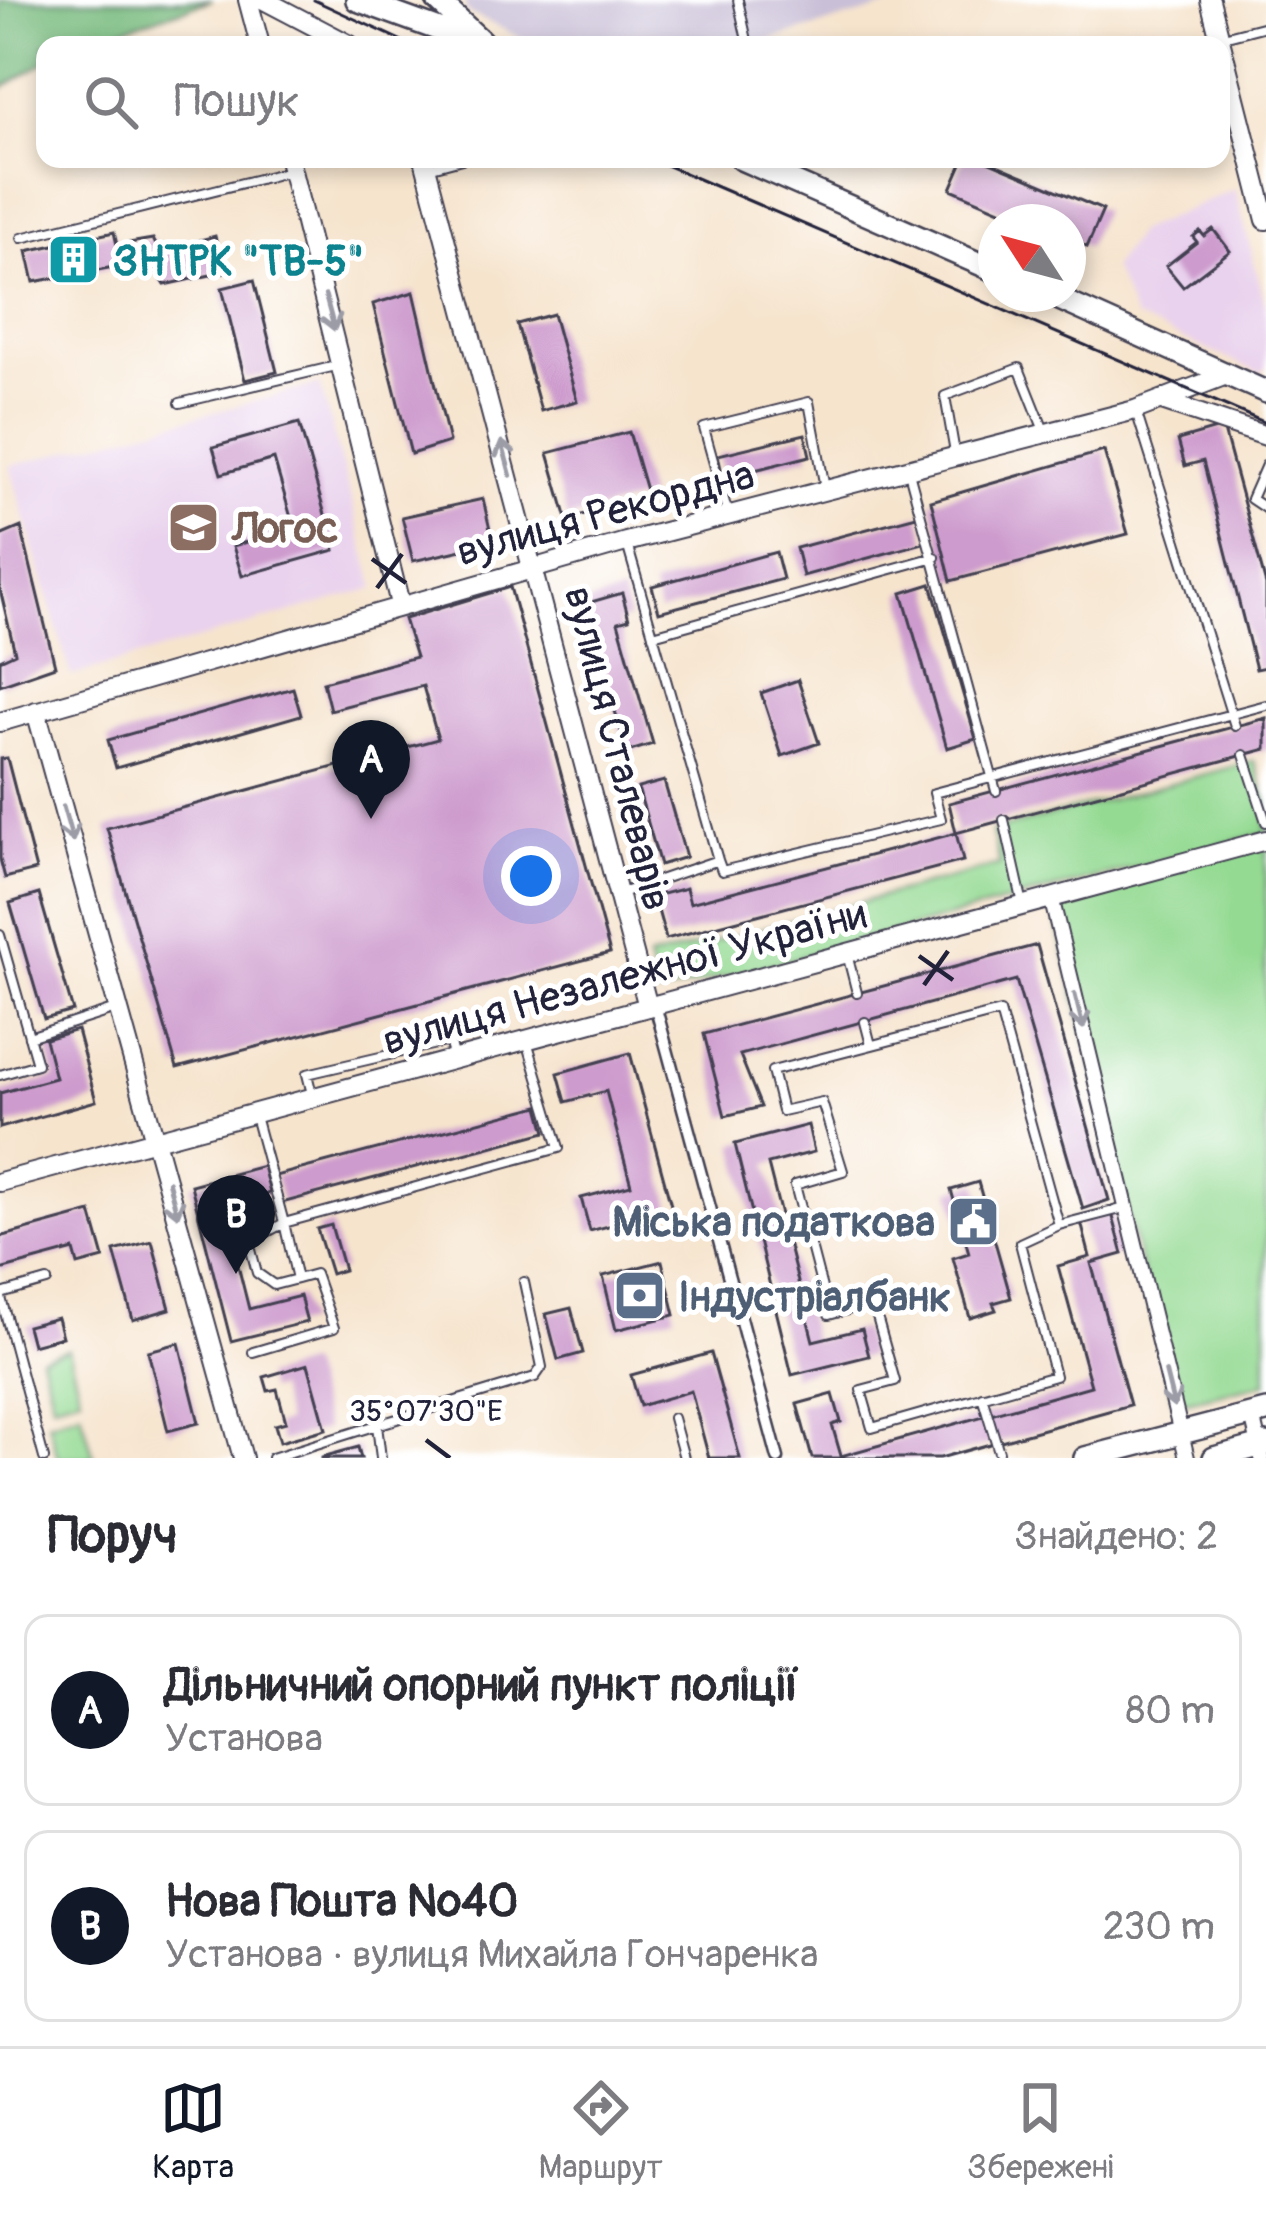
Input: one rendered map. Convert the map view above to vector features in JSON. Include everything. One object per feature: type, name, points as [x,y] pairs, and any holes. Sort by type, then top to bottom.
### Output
[{"type":"main road","points":[[357,0],[458,36]]},
{"type":"main road","points":[[437,0],[474,36]]},
{"type":"main road","points":[[777,168],[978,263]]},
{"type":"main road","points":[[1086,311],[1266,392]]},
{"type":"main road","points":[[1085,1458],[1259,1413]]},
{"type":"main road","points":[[1214,1458],[1262,1449]]},
{"type":"street","points":[[248,0],[258,36]]},
{"type":"street","points":[[264,0],[333,36]]},
{"type":"street","points":[[1210,0],[1219,36]]},
{"type":"street","points":[[1230,78],[1266,220]]},
{"type":"street","points":[[292,168],[400,604]]},
{"type":"street","name":"вулиця Сталеварів","points":[[427,168],[618,894],[778,1458]]},
{"type":"street","name":"вулиця Рекордна","points":[[0,722],[400,604],[1135,410],[1229,374]]},
{"type":"street","points":[[1162,401],[1266,436]]},
{"type":"street","points":[[36,711],[243,1458]]},
{"type":"street","name":"вулиця Незалежної України","points":[[0,1182],[1266,840]]},
{"type":"street","points":[[1051,897],[1187,1458]]},
{"type":"street","points":[[1259,1413],[1262,1449]]},
{"type":"lane","points":[[738,0],[746,36]]},
{"type":"lane","points":[[1228,36],[1266,26]]},
{"type":"lane","points":[[22,238],[280,168]]},
{"type":"lane","points":[[180,403],[344,365]]},
{"type":"lane","points":[[956,460],[945,396],[1019,368],[1046,434]]},
{"type":"lane","points":[[728,516],[704,428],[809,402],[826,490]]},
{"type":"lane","points":[[1135,410],[1235,726]]},
{"type":"lane","points":[[1266,465],[1250,499],[1266,509]]},
{"type":"lane","points":[[909,472],[996,791]]},
{"type":"lane","points":[[626,542],[722,871],[941,819],[934,793],[1266,705]]},
{"type":"lane","points":[[652,635],[935,557]]},
{"type":"lane","points":[[1244,755],[1266,822]]},
{"type":"lane","points":[[1004,820],[1023,905]]},
{"type":"lane","points":[[618,894],[718,860]]},
{"type":"lane","points":[[0,935],[37,1064],[0,1075]]},
{"type":"lane","points":[[846,953],[857,993]]},
{"type":"lane","points":[[29,1037],[120,1008]]},
{"type":"lane","points":[[1059,1225],[1000,1012],[772,1071],[782,1111],[822,1102],[843,1172],[795,1185],[829,1315],[873,1304],[895,1381],[861,1390],[872,1428],[1055,1376],[1020,1243],[1059,1225],[1126,1208]]},
{"type":"lane","points":[[865,1022],[871,1046]]},
{"type":"lane","points":[[254,1352],[334,1328],[315,1274],[274,1286],[256,1273],[249,1242],[284,1222],[559,1148],[527,1040]]},
{"type":"lane","points":[[254,1115],[297,1279]]},
{"type":"lane","points":[[44,1458],[0,1294],[47,1281]]},
{"type":"lane","points":[[272,1458],[535,1377],[542,1366],[524,1282]]},
{"type":"lane","points":[[982,1396],[999,1452]]},
{"type":"lane","points":[[673,1418],[684,1458]]},
{"type":"lane","points":[[377,1425],[381,1458]]},
{"type":"shaded area","points":[[464,0],[914,0],[783,36],[517,36],[467,12]]},
{"type":"shaded area","points":[[1235,189],[1266,307],[1266,367],[1261,373],[1135,318],[1112,268],[1138,231]]},
{"type":"shaded area","name":"Логос","points":[[320,384],[375,588],[71,676],[10,466]]},
{"type":"green space","points":[[0,0],[212,0],[100,36],[36,36],[36,67],[0,89]]},
{"type":"green space","points":[[1254,761],[1266,800],[1266,833],[657,995],[648,959],[1000,865],[992,831]]},
{"type":"green space","points":[[1266,839],[1266,1383],[1174,1404],[1051,897]]},
{"type":"green space","points":[[68,1349],[80,1396],[53,1403],[41,1357]]},
{"type":"green space","points":[[81,1412],[94,1458],[58,1458],[48,1422]]},
{"type":"building","points":[[960,168],[1004,168],[1103,210],[1087,247],[1086,204],[986,204],[951,189]]},
{"type":"building","points":[[1213,229],[1230,251],[1183,287],[1166,266],[1197,242],[1193,237],[1200,231],[1204,236]]},
{"type":"building","name":"ЗНТРК \"ТВ-5\"","points":[[114,232],[117,245],[153,239],[159,251],[215,236],[224,272],[165,285],[143,250],[117,255],[119,266],[34,282],[27,251]]},
{"type":"building","points":[[254,280],[277,372],[245,380],[222,288]]},
{"type":"building","points":[[414,292],[449,442],[411,454],[373,304]]},
{"type":"building","points":[[553,314],[577,401],[541,411],[517,324]]},
{"type":"building","name":"Логос","points":[[299,423],[335,550],[242,576],[233,546],[294,528],[274,459],[221,474],[213,447]]},
{"type":"building","points":[[1223,427],[1266,585],[1266,667],[1256,669],[1203,461],[1185,466],[1178,440]]},
{"type":"building","points":[[629,432],[648,497],[567,519],[548,453]]},
{"type":"building","points":[[805,434],[810,456],[723,478],[718,455]]},
{"type":"building","points":[[1104,451],[1128,534],[951,581],[931,501]]},
{"type":"building","points":[[483,499],[493,543],[413,561],[402,517]]},
{"type":"building","points":[[920,515],[927,542],[803,576],[796,548]]},
{"type":"building","points":[[21,527],[55,666],[0,685],[0,660],[15,653],[0,589],[0,536]]},
{"type":"building","points":[[776,552],[783,579],[659,612],[652,586]]},
{"type":"building","points":[[931,584],[976,739],[947,748],[902,593]]},
{"type":"building","points":[[510,587],[610,953],[177,1068],[107,828],[438,739],[423,686],[330,710],[323,682],[416,657],[404,619]]},
{"type":"building","points":[[622,593],[629,619],[618,622],[653,744],[627,752],[584,604]]},
{"type":"building","points":[[798,680],[819,743],[782,756],[761,693]]},
{"type":"building","points":[[293,688],[301,715],[116,768],[108,740]]},
{"type":"building","points":[[1266,718],[1266,749],[956,833],[949,803]]},
{"type":"building","points":[[7,758],[36,870],[5,878],[0,859],[0,759]]},
{"type":"building","points":[[664,781],[686,857],[660,865],[638,788]]},
{"type":"building","points":[[956,833],[963,861],[666,939],[654,896],[686,888],[690,903]]},
{"type":"building","points":[[39,894],[73,1011],[44,1019],[10,903]]},
{"type":"building","points":[[1037,945],[1109,1200],[1083,1209],[1016,980],[740,1055],[761,1107],[725,1116],[704,1034]]},
{"type":"building","points":[[77,1030],[96,1101],[0,1128],[0,1093],[55,1078],[45,1039]]},
{"type":"building","points":[[630,1053],[672,1209],[590,1231],[581,1198],[631,1185],[606,1091],[566,1102],[558,1073]]},
{"type":"building","points":[[539,1106],[546,1132],[282,1203],[275,1176]]},
{"type":"building","points":[[808,1125],[814,1152],[768,1164],[813,1341],[862,1329],[869,1356],[792,1375],[735,1144]]},
{"type":"building","points":[[263,1166],[270,1193],[223,1206],[249,1309],[300,1296],[307,1322],[231,1341],[191,1185]]},
{"type":"building","name":"Міська податкова","points":[[978,1182],[1011,1298],[993,1303],[996,1310],[970,1318],[953,1258],[969,1253],[951,1190]]},
{"type":"building","points":[[91,1212],[104,1258],[78,1265],[74,1250],[0,1270],[0,1237]]},
{"type":"building","points":[[1112,1213],[1123,1254],[1091,1263],[1130,1405],[940,1458],[812,1458],[797,1404],[833,1394],[841,1422],[832,1425],[841,1456],[1091,1386],[1058,1266],[1090,1257],[1081,1222]]},
{"type":"building","points":[[331,1225],[344,1270],[331,1274],[317,1229]]},
{"type":"building","points":[[152,1241],[170,1309],[133,1320],[114,1251]]},
{"type":"building","name":"Індустріалбанк","points":[[662,1261],[675,1315],[616,1330],[603,1276]]},
{"type":"building","points":[[571,1308],[583,1353],[558,1360],[546,1314]]},
{"type":"building","points":[[57,1318],[62,1337],[32,1345],[27,1326]]},
{"type":"building","points":[[179,1343],[199,1423],[168,1431],[148,1351]]},
{"type":"building","points":[[711,1353],[740,1458],[709,1458],[691,1391],[640,1406],[631,1375]]},
{"type":"building","points":[[308,1364],[326,1429],[280,1442],[275,1425],[286,1422],[277,1389],[268,1391],[264,1377]]},
{"type":"building","points":[[358,1447],[361,1458],[322,1458],[322,1457]]},
{"type":"tram line","points":[[314,0],[392,36]]},
{"type":"tram line","points":[[673,168],[1266,423]]},
{"type":"place","name":"ЗНТРК \"ТВ-5\"","points":[[74,260]]},
{"type":"place","name":"Логос","points":[[193,527]]},
{"type":"place","name":"Дільничний опорний пункт поліції","points":[[371,819]]},
{"type":"place","name":"Міська податкова","points":[[974,1221]]},
{"type":"place","name":"Нова Пошта №40","points":[[236,1274]]},
{"type":"place","name":"Індустріалбанк","points":[[639,1296]]}]
